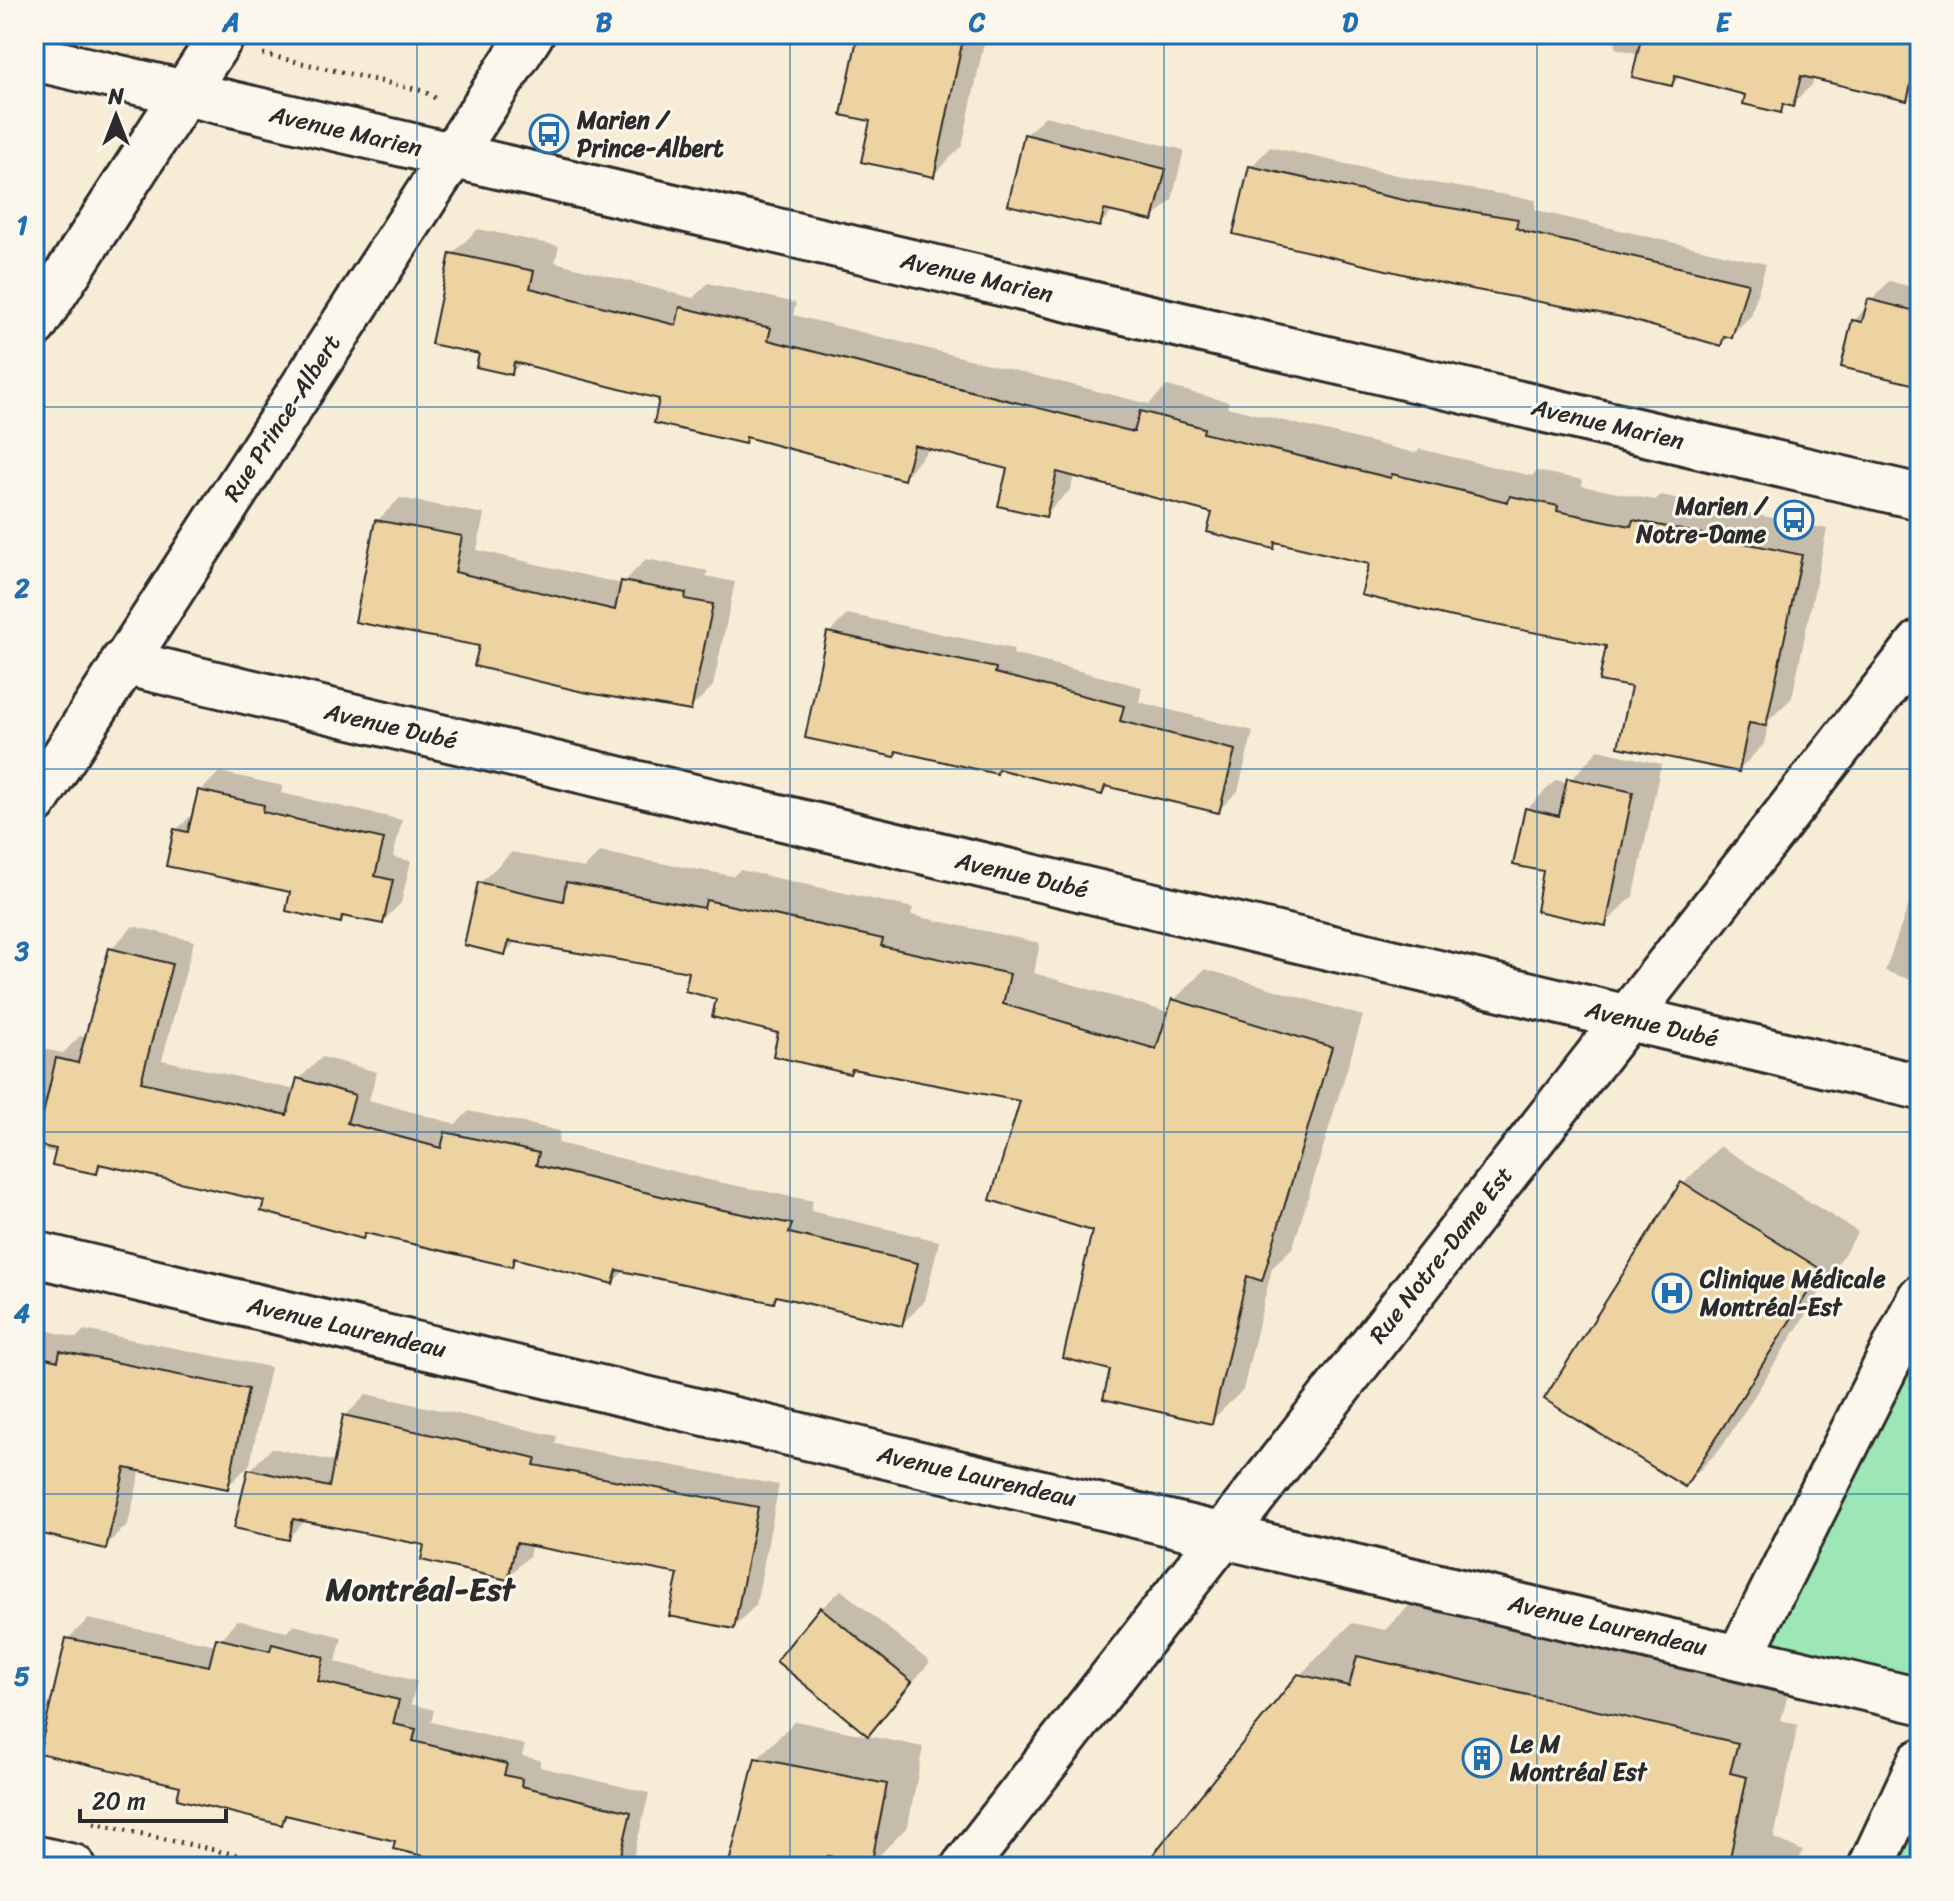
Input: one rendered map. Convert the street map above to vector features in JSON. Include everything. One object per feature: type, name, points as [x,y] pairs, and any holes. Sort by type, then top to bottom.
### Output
[{"type":"street","name":"Rue Prince-Albert","points":[[34,803],[531,34]]},
{"type":"street","points":[[34,325],[220,39]]},
{"type":"street","name":"Avenue Marien","points":[[34,58],[1920,497]]},
{"type":"street","name":"Rue Notre-Dame Est","points":[[964,1867],[1225,1536],[1624,1017],[1920,643]]},
{"type":"street","name":"Avenue Dubé","points":[[123,662],[1920,1087]]},
{"type":"street","name":"Avenue Laurendeau","points":[[34,1254],[1920,1701]]},
{"type":"street","points":[[1740,1656],[1920,1298]]},
{"type":"street","points":[[1871,1867],[1920,1762]]},
{"type":"street","points":[[34,1858],[73,1867]]},
{"type":"path","points":[[220,39],[423,91],[438,99]]},
{"type":"path","points":[[79,1820],[290,1867]]},
{"type":"shaded area","points":[[34,34],[223,34],[185,94],[34,58]]},
{"type":"green space","points":[[1920,1298],[1920,1701],[1740,1656]]},
{"type":"green space","points":[[1920,1762],[1920,1867],[1871,1867]]},
{"type":"building","points":[[858,34],[964,34],[934,177],[861,162],[870,121],[841,115]]},
{"type":"building","points":[[1642,34],[1920,34],[1920,46],[1907,101],[1801,76],[1793,107],[1783,104],[1781,113],[1743,104],[1745,95],[1675,76],[1672,86],[1632,77]]},
{"type":"building","points":[[1024,134],[1166,169],[1153,221],[1104,210],[1100,227],[1008,205]]},
{"type":"building","points":[[1249,166],[1408,201],[1518,219],[1516,228],[1526,232],[1748,283],[1732,338],[1724,336],[1721,346],[1621,317],[1450,285],[1233,234]]},
{"type":"building","points":[[450,253],[534,271],[530,288],[676,325],[680,307],[771,328],[768,340],[1134,432],[1140,411],[1204,428],[1203,433],[1391,478],[1392,474],[1508,502],[1510,496],[1558,506],[1557,511],[1631,526],[1633,520],[1802,555],[1766,726],[1749,723],[1739,772],[1618,747],[1631,687],[1599,681],[1606,646],[1448,616],[1361,595],[1369,564],[1275,542],[1274,549],[1207,532],[1212,513],[1057,472],[1046,517],[998,506],[1007,469],[914,445],[904,480],[746,437],[745,444],[654,423],[659,399],[514,362],[512,375],[476,367],[479,354],[431,344]]},
{"type":"building","points":[[1868,299],[1920,312],[1920,386],[1841,367],[1852,320],[1862,322]]},
{"type":"building","points":[[375,520],[462,536],[455,572],[615,610],[621,581],[686,593],[685,599],[713,604],[691,711],[583,692],[474,666],[479,646],[355,622]]},
{"type":"building","points":[[827,632],[996,668],[995,673],[1124,706],[1120,721],[1235,750],[1219,813],[1105,786],[1102,795],[998,769],[997,774],[896,751],[895,757],[805,738]]},
{"type":"building","points":[[1567,778],[1633,792],[1606,926],[1536,911],[1543,871],[1513,865],[1525,808],[1559,816]]},
{"type":"building","points":[[198,790],[264,805],[263,812],[384,839],[375,876],[393,880],[383,924],[342,916],[341,923],[286,911],[290,892],[166,866],[174,829],[188,832]]},
{"type":"building","points":[[478,882],[563,901],[566,882],[704,908],[706,900],[883,939],[881,946],[1010,974],[1003,1004],[1156,1049],[1172,999],[1332,1047],[1262,1281],[1247,1276],[1212,1424],[1103,1399],[1110,1370],[1063,1358],[1092,1231],[990,1200],[1020,1101],[852,1069],[850,1074],[773,1056],[778,1033],[712,1017],[716,999],[685,991],[689,972],[509,941],[505,955],[464,945]]},
{"type":"building","points":[[109,948],[172,964],[141,1082],[287,1115],[297,1078],[355,1095],[347,1123],[441,1148],[445,1132],[539,1153],[536,1165],[689,1203],[792,1224],[789,1233],[918,1263],[902,1326],[776,1296],[774,1303],[617,1270],[613,1284],[514,1258],[512,1267],[365,1233],[363,1239],[261,1211],[264,1201],[99,1164],[97,1174],[52,1165],[56,1149],[36,1145],[56,1058],[78,1063]]},
{"type":"building","points":[[1681,1182],[1822,1270],[1685,1487],[1544,1399]]},
{"type":"building","points":[[60,1351],[248,1389],[228,1489],[125,1468],[106,1549],[34,1532],[34,1355],[58,1361]]},
{"type":"building","points":[[343,1415],[536,1458],[534,1465],[758,1507],[734,1629],[669,1616],[678,1574],[516,1543],[508,1580],[421,1560],[424,1545],[293,1519],[289,1540],[234,1528],[248,1469],[329,1487]]},
{"type":"building","points":[[820,1607],[912,1682],[868,1736],[776,1661]]},
{"type":"building","points":[[66,1638],[209,1666],[216,1638],[270,1651],[272,1644],[324,1657],[318,1681],[399,1700],[393,1724],[416,1729],[413,1741],[507,1764],[504,1775],[522,1779],[521,1786],[631,1812],[618,1867],[471,1867],[393,1849],[395,1841],[285,1815],[282,1825],[177,1799],[180,1786],[39,1753]]},
{"type":"building","name":"Le M Montréal Est","points":[[1357,1656],[1738,1743],[1730,1773],[1747,1777],[1728,1867],[1143,1867],[1298,1674],[1349,1686]]},
{"type":"building","points":[[755,1758],[887,1784],[871,1866],[828,1856],[825,1867],[728,1867]]},
{"type":"place","name":"Marien / Prince-Albert","points":[[549,134]]},
{"type":"place","name":"Marien / Notre-Dame","points":[[1794,520]]},
{"type":"place","name":"Clinique Médicale Montréal-Est","points":[[1672,1293]]},
{"type":"place","name":"Le M Montréal Est","points":[[1482,1758]]},
{"type":"district","name":"Montréal-Est","points":[[420,1589]]}]
